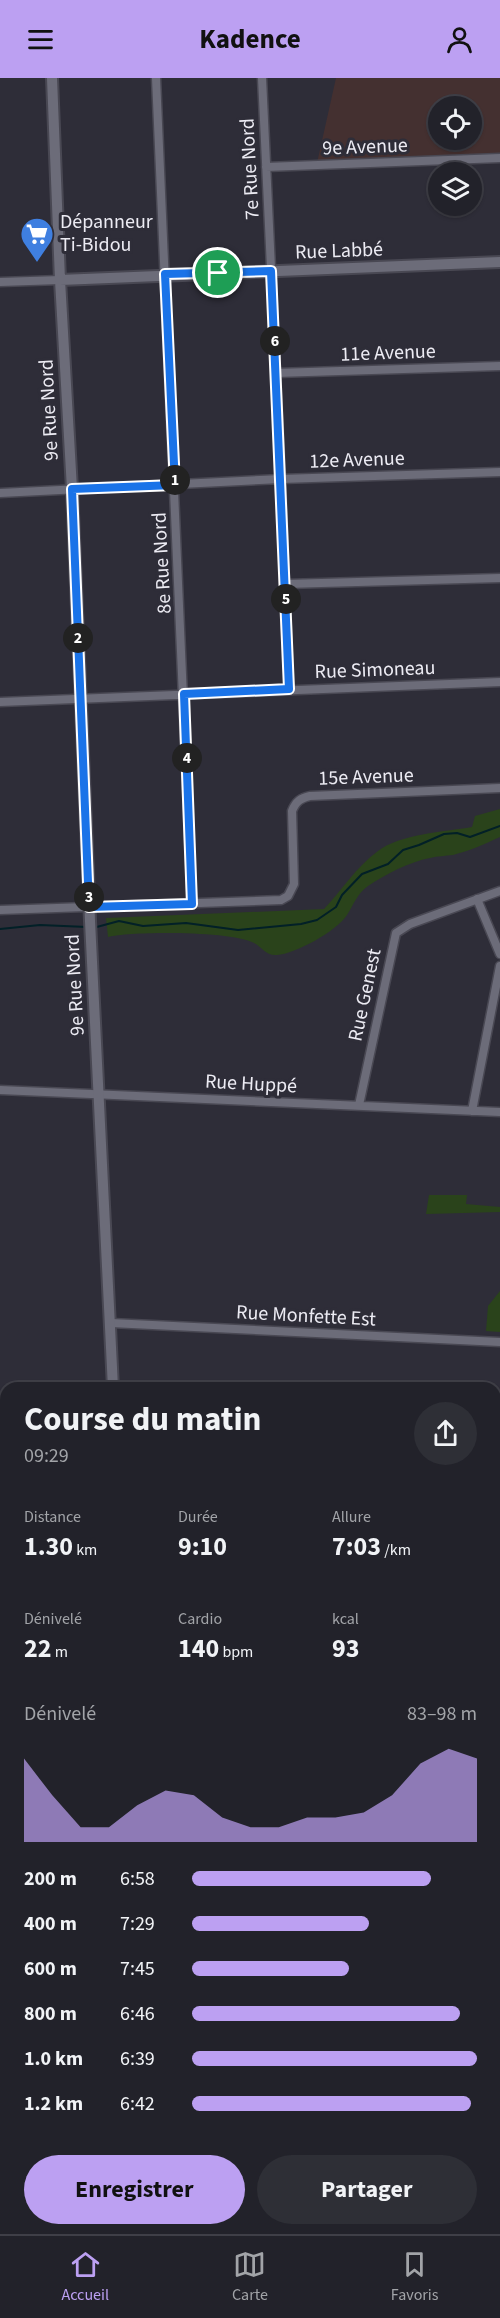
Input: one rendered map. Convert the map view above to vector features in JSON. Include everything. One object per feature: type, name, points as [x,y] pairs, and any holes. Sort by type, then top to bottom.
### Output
[{"type":"street","name":"9e Rue Nord","points":[[52,78],[113,1382]]},
{"type":"street","name":"8e Rue Nord","points":[[156,78],[192,904]]},
{"type":"street","name":"7e Rue Nord","points":[[262,78],[289,689]]},
{"type":"street","name":"9e Avenue","points":[[266,167],[500,158]]},
{"type":"street","name":"Rue Labbé","points":[[0,282],[500,262]]},
{"type":"street","name":"11e Avenue","points":[[276,374],[500,366]]},
{"type":"street","name":"12e Avenue","points":[[0,493],[281,479],[500,472]]},
{"type":"street","points":[[285,584],[500,578]]},
{"type":"street","name":"Rue Simoneau","points":[[0,702],[500,682]]},
{"type":"street","name":"15e Avenue","points":[[192,904],[281,900],[288,896],[294,884],[292,811],[295,804],[302,798],[500,788]]},
{"type":"street","name":"Rue Genest","points":[[359,1105],[396,933],[410,924],[500,891]]},
{"type":"street","points":[[477,899],[500,954]]},
{"type":"street","points":[[0,910],[192,904]]},
{"type":"street","points":[[472,1111],[500,966]]},
{"type":"street","name":"Rue Huppé","points":[[0,1090],[500,1112]]},
{"type":"street","name":"Rue Monfette Est","points":[[111,1323],[500,1341]]},
{"type":"shaded area","points":[[336,78],[500,78],[500,153],[317,163]]},
{"type":"green space","points":[[500,809],[500,837],[453,855],[406,865],[390,873],[364,889],[347,915],[334,928],[315,941],[285,954],[270,954],[254,943],[242,939],[205,934],[159,933],[108,937],[106,918],[324,909],[363,864],[387,845],[423,834],[472,827],[475,816]]},
{"type":"green space","points":[[429,1195],[467,1195],[466,1204],[500,1207],[500,1212],[426,1214]]},
{"type":"green space","points":[[500,1291],[500,1332],[486,1331],[488,1306]]},
{"type":"waterway","points":[[93,928],[119,921],[143,926],[186,923],[238,930],[301,924],[317,920],[336,907],[342,895],[362,874],[388,864],[403,850],[444,834],[457,833],[470,837],[500,826]]},
{"type":"waterway","points":[[0,929],[40,925],[87,927]]},
{"type":"place","name":"Dépanneur Ti-Bidou","points":[[37,263]]},
{"type":"route","points":[[271,271],[289,689],[184,694],[192,904],[89,907],[72,489],[175,485],[165,274],[218,273],[271,271]]}]
